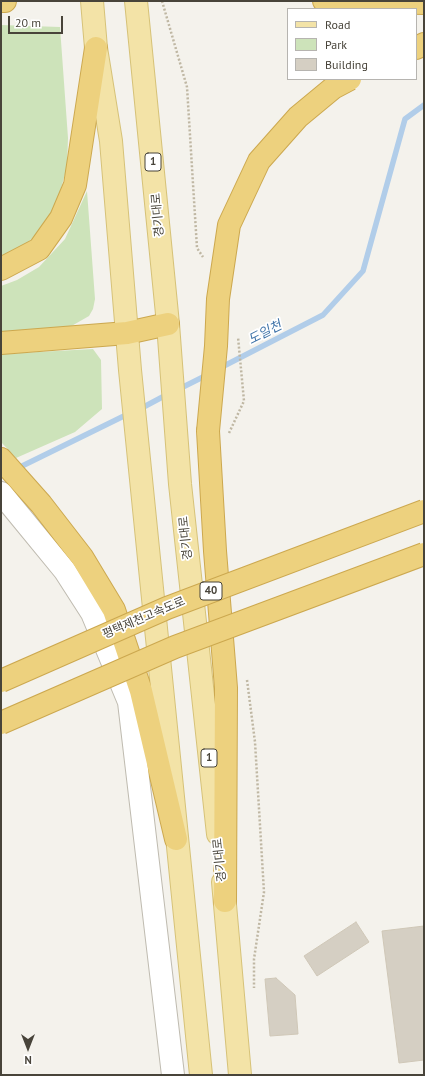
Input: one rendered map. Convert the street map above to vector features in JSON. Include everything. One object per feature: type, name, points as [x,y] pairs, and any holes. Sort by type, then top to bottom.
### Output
[{"type":"highway","points":[[324,1],[424,3]]},
{"type":"highway","points":[[1,268],[39,249],[61,218],[75,185],[96,48]]},
{"type":"highway","points":[[225,901],[226,688],[215,551],[208,431],[216,346],[218,299],[229,225],[259,161],[298,117],[333,88],[348,80]]},
{"type":"highway","points":[[1,343],[127,333],[168,324]]},
{"type":"highway","points":[[1,459],[41,504],[82,557],[114,610],[141,691],[176,839]]},
{"type":"highway","name":"평택제천고속도로","points":[[1,681],[167,608],[424,511]]},
{"type":"highway","points":[[1,723],[175,647],[424,554]]},
{"type":"main road","points":[[92,1],[96,48],[111,141],[138,454],[201,1075]]},
{"type":"main road","name":"경기대로","points":[[136,1],[168,324],[177,441],[225,901],[240,1075]]},
{"type":"street","points":[[1,493],[65,571],[92,613],[129,702],[160,946],[173,1075]]},
{"type":"path","points":[[162,1],[187,87],[197,248],[206,261]]},
{"type":"path","points":[[237,331],[244,401]]},
{"type":"green space","points":[[1,25],[60,27],[68,138],[67,167],[58,199],[44,227],[22,248],[1,259]]},
{"type":"green space","points":[[87,191],[95,299],[93,309],[89,316],[68,328],[1,332],[1,286],[17,280],[39,267],[65,239]]},
{"type":"green space","points":[[93,349],[101,360],[102,409],[75,432],[16,458],[1,442],[1,354]]},
{"type":"building","points":[[356,922],[369,942],[317,976],[304,956]]},
{"type":"building","points":[[424,926],[424,1060],[399,1063],[382,931]]},
{"type":"building","points":[[276,978],[295,995],[298,1034],[270,1036],[265,979]]},
{"type":"waterway","name":"도일천","points":[[220,368],[323,315],[363,271],[405,119],[424,105]]},
{"type":"waterway","name":"도일천","points":[[177,390],[209,374]]},
{"type":"waterway","name":"도일천","points":[[138,410],[168,394]]},
{"type":"waterway","name":"도일천","points":[[16,469],[130,413]]}]
